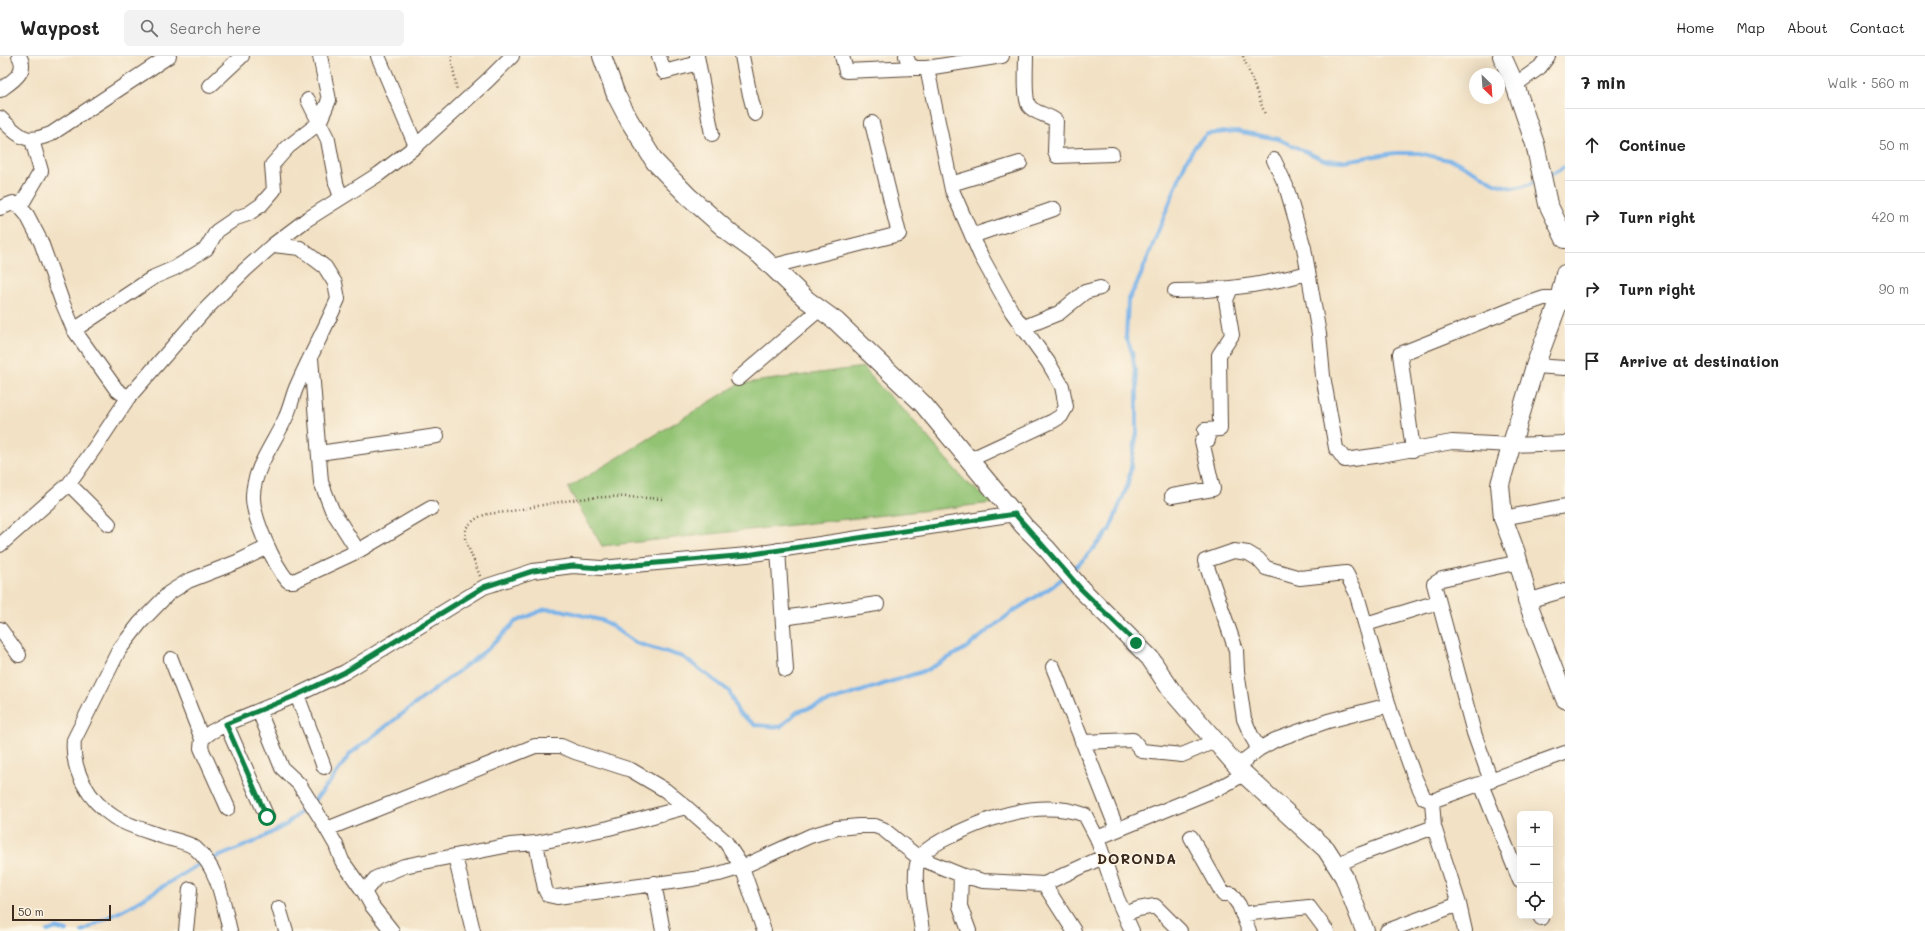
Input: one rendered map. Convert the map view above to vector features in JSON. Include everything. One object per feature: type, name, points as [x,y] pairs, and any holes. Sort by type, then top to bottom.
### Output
[{"type":"street","points":[[0,90],[21,72],[23,65],[19,56]]},
{"type":"street","points":[[0,118],[18,135],[32,140],[52,134],[169,56]]},
{"type":"street","points":[[210,86],[242,56]]},
{"type":"street","points":[[74,330],[154,277],[175,268],[206,249],[217,231],[236,218],[248,214],[261,205],[274,190],[272,165],[288,147],[319,124],[329,100],[320,56]]},
{"type":"street","points":[[378,56],[416,146]]},
{"type":"street","points":[[0,546],[69,484],[98,444],[128,398],[203,312],[273,244],[306,220],[380,174],[416,146],[461,106],[512,56]]},
{"type":"street","points":[[602,56],[616,95],[629,120],[655,162],[693,200],[731,234],[772,266],[807,300],[836,321],[923,404],[1024,526],[1047,549],[1081,589],[1150,658],[1170,690],[1241,770],[1326,849],[1344,877],[1361,930]]},
{"type":"street","points":[[659,56],[664,72],[698,59],[702,87],[712,134]]},
{"type":"street","points":[[742,56],[755,114]]},
{"type":"street","points":[[842,56],[846,72],[921,68],[1002,56]]},
{"type":"street","points":[[906,56],[909,64],[921,68]]},
{"type":"street","points":[[1026,56],[1027,98],[1029,106],[1056,121],[1057,131],[1055,151],[1057,156],[1112,154]]},
{"type":"street","points":[[1502,56],[1515,85],[1536,144],[1548,204],[1565,239]]},
{"type":"street","points":[[1515,85],[1540,67],[1548,56]]},
{"type":"street","points":[[921,68],[951,184],[972,236],[988,268],[1022,328],[1048,362],[1062,386],[1066,407],[1061,416],[1053,421],[969,460]]},
{"type":"street","points":[[308,100],[328,140],[336,183],[342,197]]},
{"type":"street","points":[[772,266],[899,234],[872,123]]},
{"type":"street","points":[[20,207],[42,171],[32,140]]},
{"type":"street","points":[[1274,160],[1286,186],[1304,248],[1318,334],[1323,376],[1336,448],[1345,460],[1413,450],[1452,442],[1512,445],[1565,443]]},
{"type":"street","points":[[951,184],[1020,163]]},
{"type":"street","points":[[0,208],[13,203],[20,207],[27,215],[41,242],[74,330],[116,389],[128,398]]},
{"type":"street","points":[[972,236],[1006,223],[1028,219],[1054,209]]},
{"type":"street","points":[[273,244],[300,248],[325,267],[335,283],[338,299],[296,388],[285,419],[254,484],[253,503],[268,548],[288,581],[294,581],[358,551],[431,508]]},
{"type":"street","points":[[1175,291],[1231,288],[1291,278],[1308,273]]},
{"type":"street","points":[[1565,274],[1561,302],[1535,366],[1512,445],[1503,469],[1500,484],[1503,518],[1519,562],[1527,601],[1565,700]]},
{"type":"street","points":[[1022,328],[1059,313],[1085,292],[1100,288]]},
{"type":"street","points":[[1172,496],[1213,489],[1202,441],[1208,440],[1205,430],[1220,429],[1219,355],[1232,335],[1226,300],[1231,288]]},
{"type":"street","points":[[1413,450],[1400,354],[1544,298],[1561,302]]},
{"type":"street","points":[[738,379],[820,309]]},
{"type":"street","points":[[311,358],[320,482],[326,498],[358,551]]},
{"type":"street","points":[[1535,366],[1565,368]]},
{"type":"street","points":[[319,453],[437,436]]},
{"type":"street","points":[[69,484],[109,524]]},
{"type":"street","points":[[1503,518],[1565,506]]},
{"type":"street","points":[[202,739],[226,724],[297,695],[345,672],[484,587],[533,571],[573,566],[601,568],[747,555],[1015,514]]},
{"type":"street","points":[[230,931],[216,878],[195,847],[115,818],[100,807],[82,783],[73,752],[74,740],[119,650],[140,623],[168,593],[188,581],[268,548]]},
{"type":"street","points":[[778,550],[786,670]]},
{"type":"street","points":[[1259,749],[1244,719],[1237,671],[1236,650],[1205,561],[1234,551],[1248,553],[1258,559],[1266,568],[1300,578],[1346,573],[1356,592],[1389,705],[1414,776],[1424,798],[1432,801],[1486,783],[1565,753]]},
{"type":"street","points":[[1517,873],[1486,783],[1434,584],[1442,580],[1519,562]]},
{"type":"street","points":[[1527,601],[1565,590]]},
{"type":"street","points":[[1366,624],[1438,602]]},
{"type":"street","points":[[783,618],[877,604]]},
{"type":"street","points":[[0,629],[19,655]]},
{"type":"street","points":[[171,659],[202,739],[201,748],[228,808]]},
{"type":"street","points":[[1053,667],[1117,829]]},
{"type":"street","points":[[297,695],[324,767]]},
{"type":"street","points":[[1097,838],[1219,788],[1241,770],[1259,749],[1276,740],[1328,720],[1389,705]]},
{"type":"street","points":[[259,711],[282,768],[299,784],[336,845],[342,861],[372,906],[392,931]]},
{"type":"street","points":[[226,724],[267,817]]},
{"type":"street","points":[[1082,742],[1133,740],[1142,751],[1182,756],[1215,741]]},
{"type":"street","points":[[324,824],[535,746],[561,746],[631,770],[659,786],[725,841],[742,867],[764,931]]},
{"type":"street","points":[[1432,801],[1434,827],[1459,904],[1465,931]]},
{"type":"street","points":[[364,892],[376,878],[404,866],[510,845],[536,843],[609,828],[686,807]]},
{"type":"street","points":[[922,931],[916,890],[916,871],[919,858],[937,843],[982,822],[1001,816],[1036,810],[1069,809],[1086,815],[1097,838],[1117,898],[1132,931]]},
{"type":"street","points":[[536,843],[544,888],[548,895],[557,897],[693,879],[742,867],[810,836],[836,828],[859,826],[874,826],[883,829],[900,845],[919,858],[961,875],[983,881],[1044,884],[1103,858]]},
{"type":"street","points":[[1336,865],[1361,854],[1434,827]]},
{"type":"street","points":[[1191,838],[1223,894],[1230,894],[1239,905],[1249,931]]},
{"type":"street","points":[[455,856],[473,931]]},
{"type":"street","points":[[961,875],[960,906],[969,931]]},
{"type":"street","points":[[654,883],[663,931]]},
{"type":"street","points":[[1044,884],[1074,931]]},
{"type":"street","points":[[186,931],[190,889]]},
{"type":"street","points":[[1387,931],[1459,904]]},
{"type":"street","points":[[1125,914],[1138,909],[1155,906],[1180,931]]},
{"type":"street","points":[[1242,914],[1309,907],[1327,931]]},
{"type":"street","points":[[279,908],[286,931]]},
{"type":"path","points":[[451,56],[454,80],[461,106]]},
{"type":"path","points":[[1243,56],[1265,114]]},
{"type":"path","points":[[484,587],[465,539],[466,528],[475,518],[490,513],[500,513],[551,502],[606,497],[664,499]]},
{"type":"green space","points":[[863,367],[881,388],[908,414],[965,481],[993,503],[602,546],[568,488],[739,384]]},
{"type":"waterway","points":[[1071,571],[1109,531],[1128,484],[1137,432],[1137,384],[1132,352],[1126,337],[1128,301],[1140,277],[1186,161],[1196,145],[1207,134],[1236,131],[1278,139],[1324,160],[1343,161],[1395,153],[1419,153],[1457,162],[1497,184],[1513,188],[1532,184],[1538,181]]},
{"type":"waterway","points":[[1548,176],[1565,167]]},
{"type":"waterway","points":[[314,801],[351,753],[489,648],[515,622],[545,609],[561,610],[604,621],[636,643],[683,657],[729,691],[738,712],[755,725],[780,727],[797,712],[927,670],[966,648],[1012,612],[1053,586],[1064,577]]},
{"type":"waterway","points":[[82,931],[131,906],[196,866],[254,842],[286,825],[308,805]]},
{"type":"waterway","points":[[48,931],[56,928],[67,931]]},
{"type":"district","name":"DORONDA","points":[[1137,859]]},
{"type":"route","points":[[267,817],[226,724],[297,695],[345,672],[421,624],[484,587],[533,571],[573,566],[601,568],[747,555],[1015,514],[1081,589],[1094,600],[1136,643]]}]
